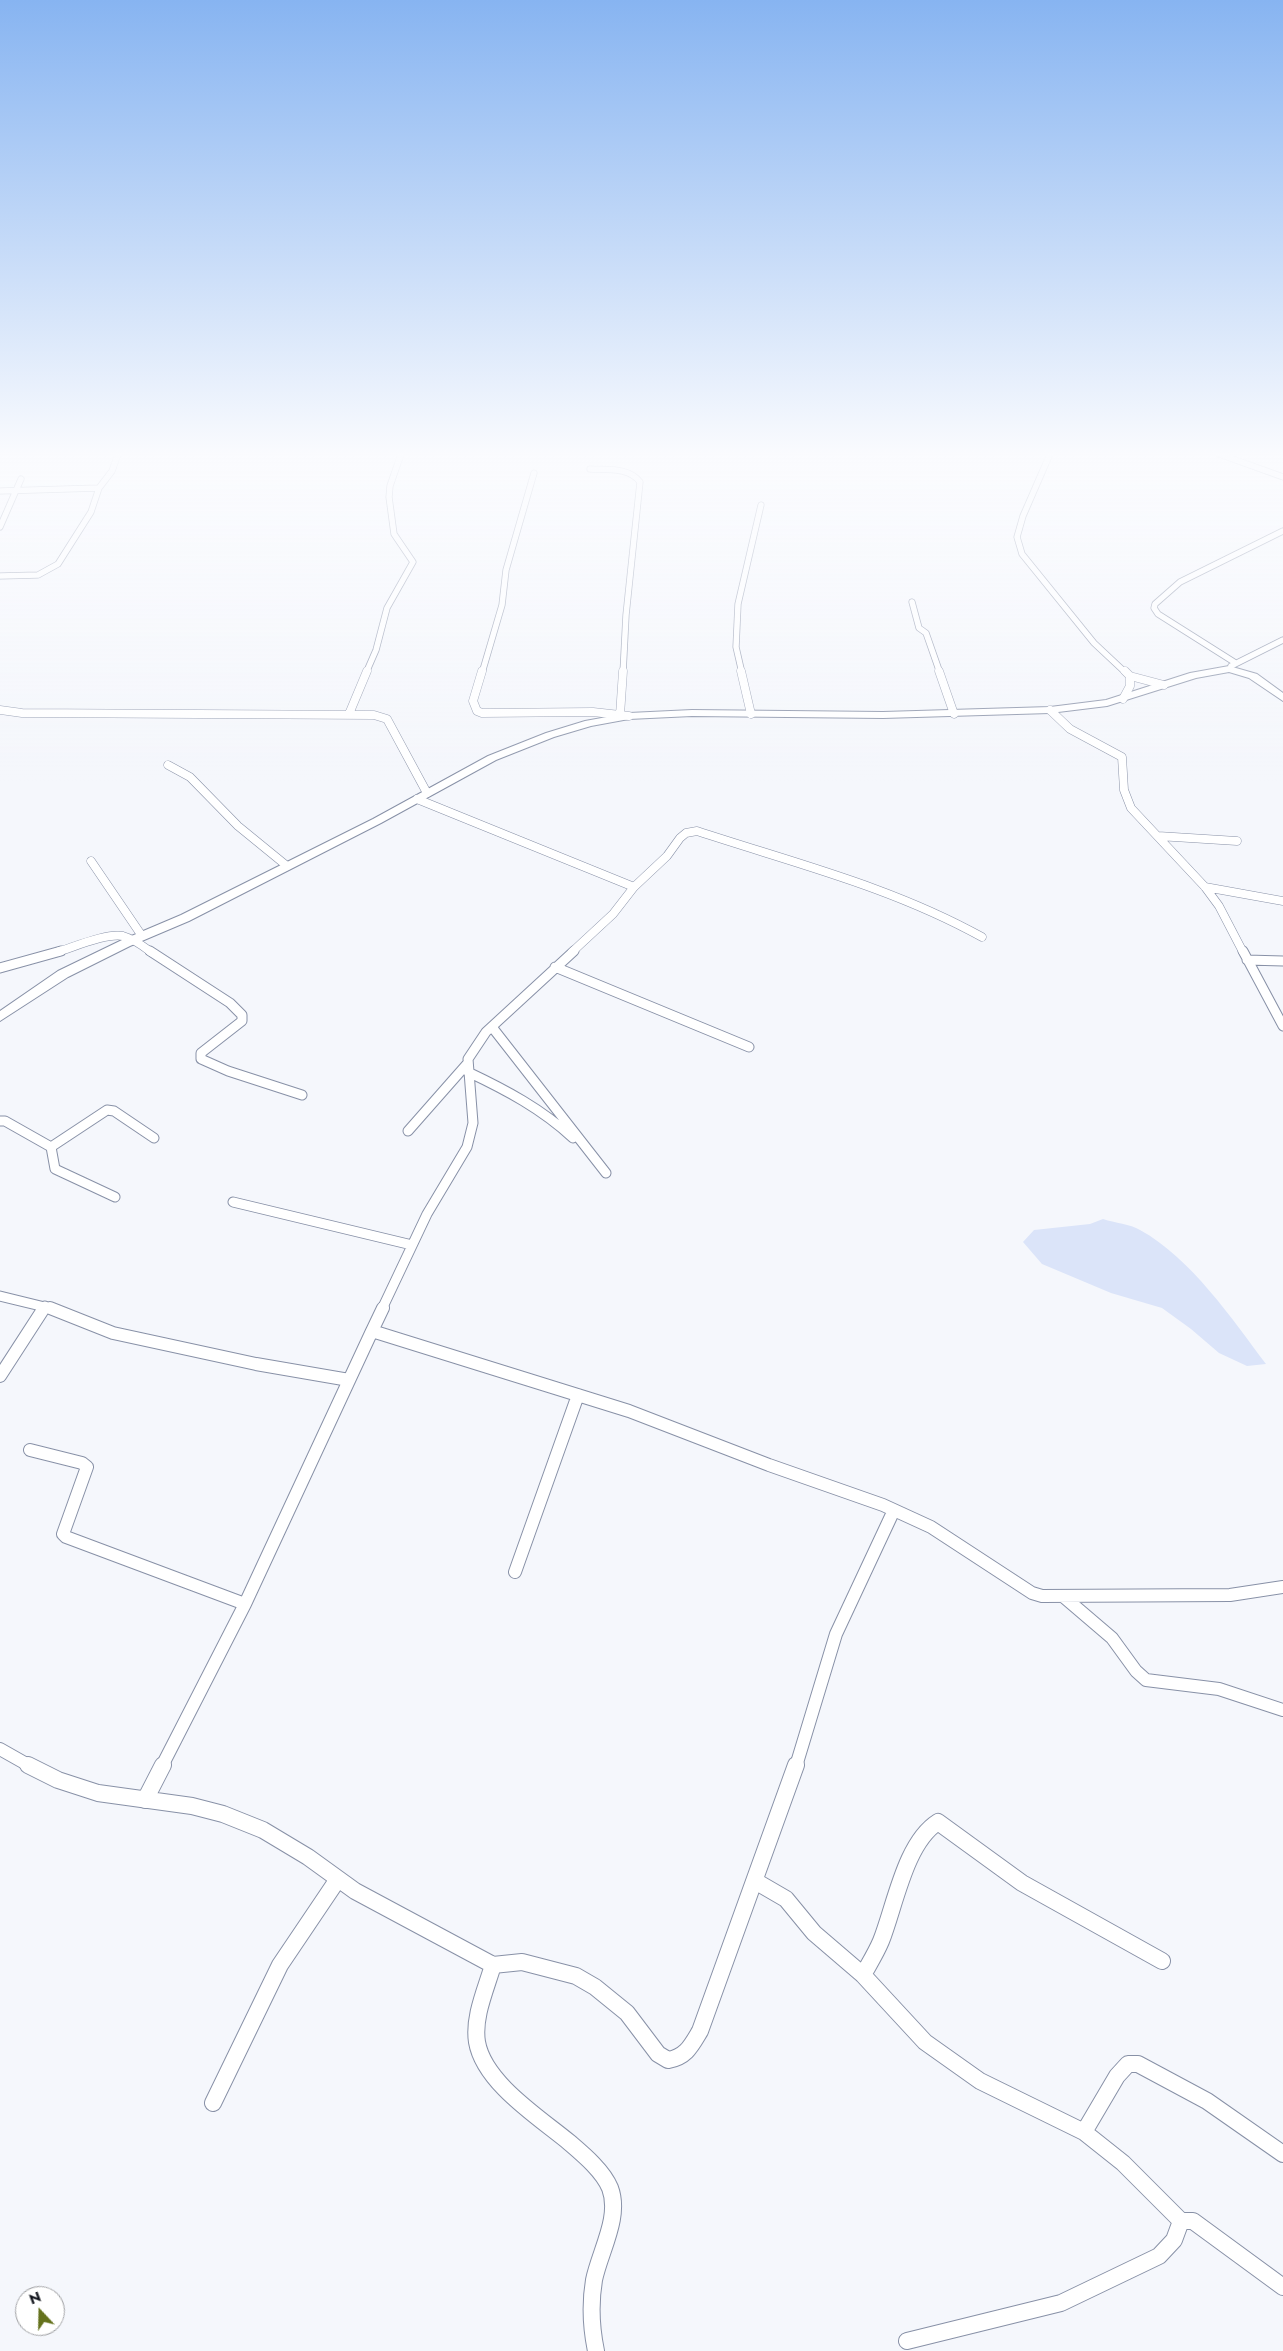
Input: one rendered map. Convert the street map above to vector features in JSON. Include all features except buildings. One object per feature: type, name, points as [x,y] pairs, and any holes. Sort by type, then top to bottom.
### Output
[{"type":"street","points":[[0,576],[27,576],[52,570],[58,564]]},
{"type":"street","points":[[349,714],[376,650],[387,608],[412,564]]},
{"type":"street","points":[[508,564],[502,606],[473,701],[477,711],[482,713],[593,712],[625,715],[954,714],[1089,707],[1122,699],[1231,665],[1283,640]]},
{"type":"street","points":[[625,715],[626,615],[634,564]]},
{"type":"street","points":[[747,564],[738,604],[736,647],[751,714]]},
{"type":"street","points":[[1029,564],[1047,588],[1094,643],[1130,676],[1164,685]]},
{"type":"street","points":[[1217,564],[1180,582],[1155,604],[1154,608],[1163,618],[1231,665],[1253,676],[1283,698]]},
{"type":"street","points":[[912,602],[919,628],[926,633],[954,714]]},
{"type":"street","points":[[1122,699],[1130,686],[1130,676]]},
{"type":"street","points":[[0,710],[32,713],[374,715],[387,719],[422,796],[634,887]]},
{"type":"street","points":[[1050,710],[1070,729],[1122,757],[1125,778],[1124,790],[1131,808],[1205,887],[1219,906],[1283,1026]]},
{"type":"street","points":[[0,1017],[63,974],[185,918],[492,758],[550,735],[625,715]]},
{"type":"street","points":[[168,765],[190,777],[238,826],[287,866]]},
{"type":"street","points":[[145,1800],[245,1604],[412,1245],[444,1184],[459,1163],[471,1137],[473,1123],[468,1068],[475,1046],[492,1026],[613,914],[634,887],[667,856],[680,838],[686,833],[697,831],[883,891],[958,922],[982,937]]},
{"type":"street","points":[[1158,836],[1237,841]]},
{"type":"street","points":[[91,861],[138,938],[203,987],[230,1003],[242,1015],[242,1021],[201,1053],[201,1059],[228,1071],[302,1095]]},
{"type":"street","points":[[1205,887],[1283,901]]},
{"type":"street","points":[[0,968],[109,937],[138,938]]},
{"type":"street","points":[[1248,960],[1283,961]]},
{"type":"street","points":[[555,967],[749,1047]]},
{"type":"street","points":[[468,1068],[547,1116],[569,1135],[606,1173],[492,1026]]},
{"type":"street","points":[[408,1131],[468,1068]]},
{"type":"street","points":[[51,1147],[107,1110],[114,1111],[154,1138]]},
{"type":"street","points":[[0,1121],[5,1121],[51,1147],[54,1154],[55,1169],[115,1197]]},
{"type":"street","points":[[233,1202],[412,1245]]},
{"type":"street","points":[[0,1296],[45,1306],[113,1333],[256,1364],[349,1380]]},
{"type":"street","points":[[0,1376],[45,1306]]},
{"type":"street","points":[[372,1332],[629,1411],[768,1465],[894,1510],[932,1527],[1032,1593],[1042,1596],[1230,1595],[1283,1587]]},
{"type":"street","points":[[515,1572],[578,1395]]},
{"type":"street","points":[[30,1450],[82,1463],[86,1467],[85,1476],[63,1534],[66,1537],[245,1604]]},
{"type":"street","points":[[0,1749],[19,1761],[58,1780],[98,1793],[192,1806],[223,1814],[263,1830],[413,1924],[493,1965],[522,1962],[576,1976],[595,1987],[627,2013],[658,2054],[668,2060],[679,2058],[687,2052],[700,2031],[804,1744],[836,1634],[894,1510]]},
{"type":"street","points":[[1064,1597],[1112,1638],[1136,1671],[1146,1680],[1219,1689],[1283,1710]]},
{"type":"street","points":[[863,1975],[881,1940],[889,1912],[920,1838],[930,1825],[938,1822],[1022,1883],[1162,1961]]},
{"type":"street","points":[[213,2104],[280,1965],[338,1878]]},
{"type":"street","points":[[755,1881],[786,1899],[814,1933],[863,1975],[925,2042],[980,2081],[1084,2132],[1120,2159],[1181,2221],[1193,2221],[1283,2287]]},
{"type":"street","points":[[493,1965],[478,2023],[477,2044],[480,2054],[489,2071],[510,2093],[589,2160],[604,2178],[615,2200],[592,2290],[589,2320],[596,2351]]},
{"type":"street","points":[[1084,2132],[1117,2076],[1128,2064],[1138,2064],[1207,2101],[1283,2154]]},
{"type":"street","points":[[907,2342],[1061,2304],[1159,2256],[1174,2240],[1181,2221]]},
{"type":"shaded area","points":[[1103,1219],[1136,1228],[1159,1242],[1176,1256],[1225,1309],[1266,1364],[1247,1366],[1219,1353],[1162,1308],[1111,1293],[1042,1264],[1023,1242],[1034,1230],[1090,1224]]}]
